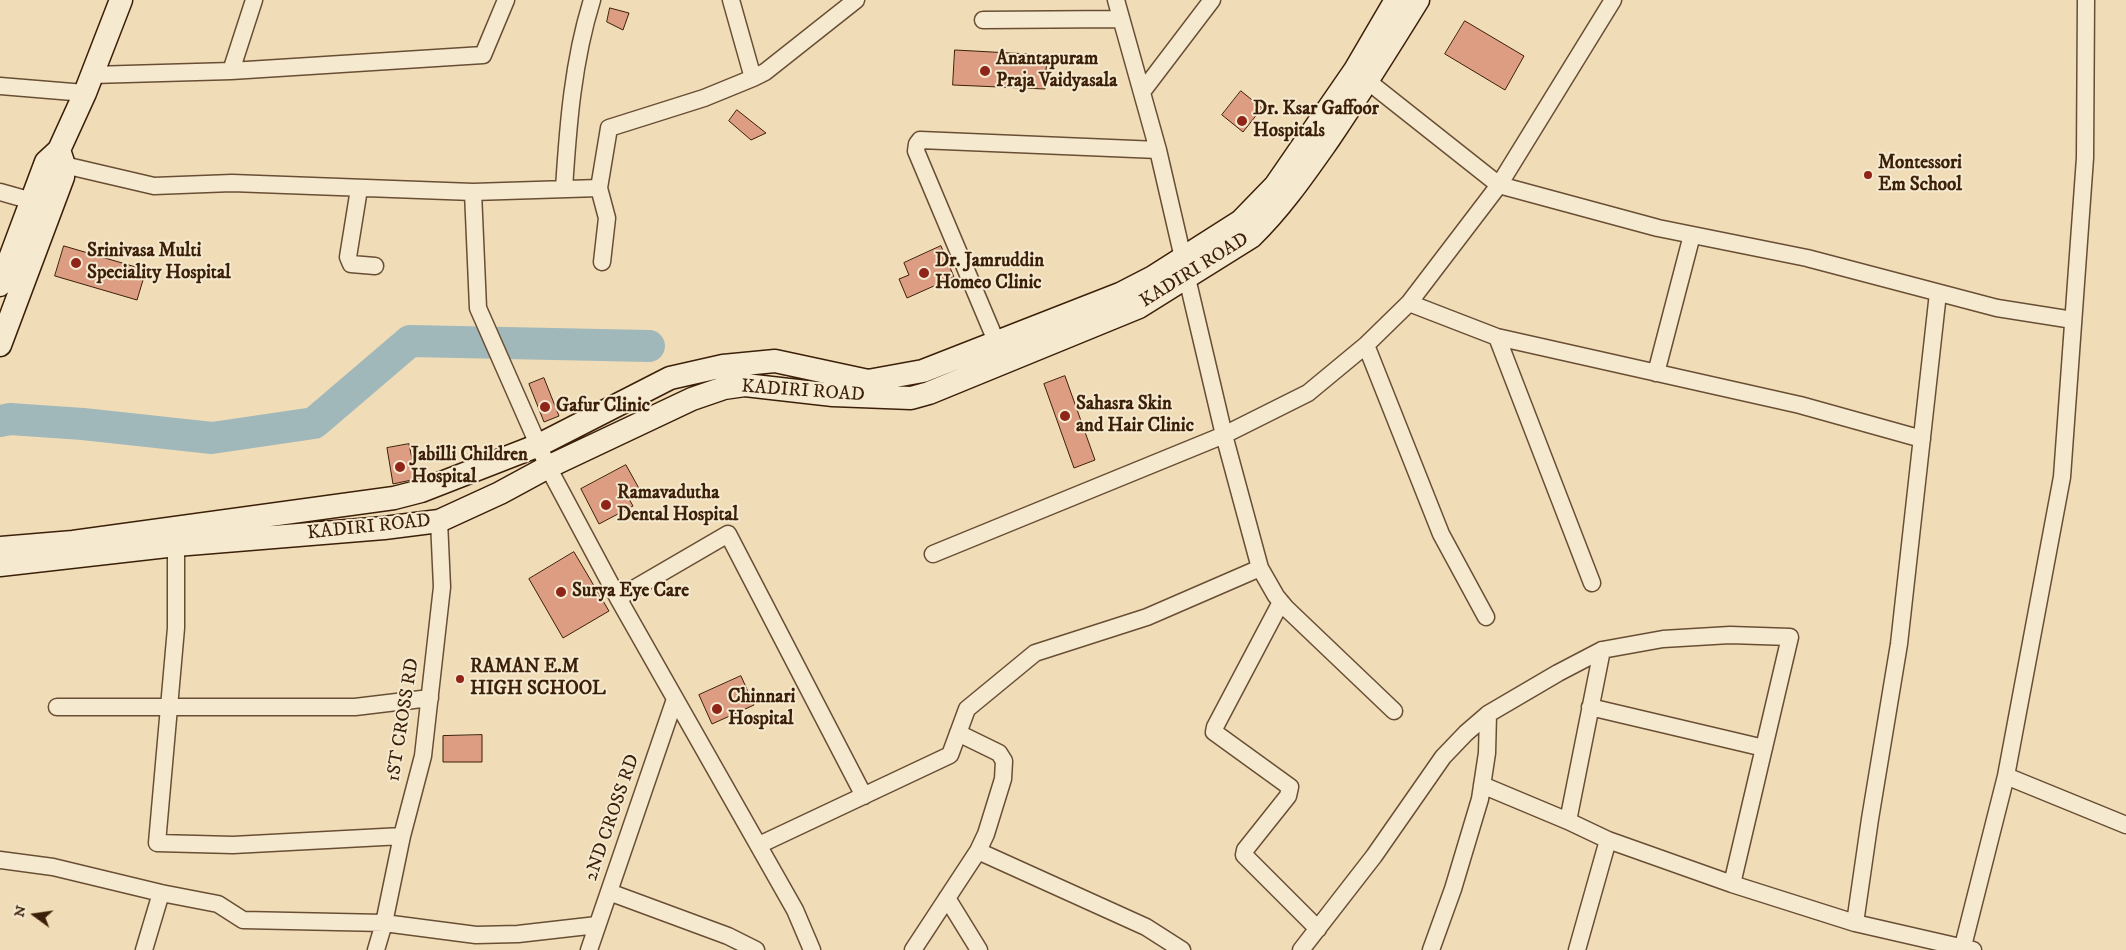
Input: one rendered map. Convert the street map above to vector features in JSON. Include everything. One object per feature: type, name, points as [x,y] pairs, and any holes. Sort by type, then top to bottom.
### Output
[{"type":"main road","points":[[0,345],[62,177],[62,158],[121,0]]},
{"type":"main road","name":"KADIRI ROAD","points":[[0,548],[73,542],[394,498],[421,491],[539,445],[670,378],[723,366],[775,361],[868,381],[924,370],[1120,294],[1154,277],[1185,268],[1239,246],[1266,222],[1305,174],[1362,76],[1396,0]]},
{"type":"main road","name":"KADIRI ROAD","points":[[1362,76],[1418,0]]},
{"type":"main road","points":[[0,284],[46,162],[62,158]]},
{"type":"main road","name":"KADIRI ROAD","points":[[0,565],[176,545],[384,528],[439,521],[692,399],[724,388],[744,385],[833,395],[911,398],[929,393],[1139,307],[1185,268]]},
{"type":"street","points":[[231,71],[254,0]]},
{"type":"street","points":[[0,86],[89,84],[231,71],[483,55],[506,0]]},
{"type":"street","points":[[564,189],[568,121],[581,34],[592,0]]},
{"type":"street","points":[[731,0],[753,78]]},
{"type":"street","points":[[602,262],[607,218],[599,188],[609,128],[704,98],[765,72],[856,0]]},
{"type":"street","points":[[1116,0],[1158,150],[1224,435],[1260,568],[1281,602],[1394,711]]},
{"type":"street","points":[[1142,92],[1212,0]]},
{"type":"street","points":[[933,554],[1224,435],[1308,392],[1366,346],[1409,303],[1499,185],[1613,0]]},
{"type":"street","points":[[1482,785],[1608,840],[1732,884],[1930,945],[1966,949],[2006,776],[2062,477],[2085,158],[2086,0]]},
{"type":"street","points":[[983,20],[1122,20]]},
{"type":"street","points":[[1362,76],[1499,185],[1658,228],[1807,258],[1996,308],[2073,320]]},
{"type":"street","points":[[996,341],[916,151],[920,140],[1158,150]]},
{"type":"street","points":[[62,158],[154,186],[232,184],[473,192],[599,188]]},
{"type":"street","points":[[359,189],[348,257],[352,264],[375,266]]},
{"type":"street","points":[[0,192],[32,201]]},
{"type":"street","points":[[473,192],[478,308],[548,467],[618,598],[795,910],[812,950]]},
{"type":"street","points":[[1656,373],[1692,235]]},
{"type":"street","points":[[1855,923],[1871,809],[1899,644],[1938,293]]},
{"type":"street","points":[[1409,303],[1497,337],[1800,406],[1922,439]]},
{"type":"street","points":[[1497,337],[1592,583]]},
{"type":"street","points":[[1366,346],[1442,534],[1486,617]]},
{"type":"street","name":"1ST CROSS RD","points":[[376,950],[384,922],[402,836],[423,756],[442,587],[439,521]]},
{"type":"street","points":[[618,598],[728,534],[864,796]]},
{"type":"street","points":[[176,545],[176,628],[157,843],[232,845],[402,836]]},
{"type":"street","points":[[759,845],[950,756],[967,709],[1035,653],[1147,618],[1260,568]]},
{"type":"street","points":[[1281,602],[1214,732],[1290,787],[1288,796],[1245,850],[1244,855],[1318,929]]},
{"type":"street","points":[[1301,950],[1374,856],[1443,757],[1488,714],[1602,650],[1662,639],[1730,636],[1790,637],[1732,884]]},
{"type":"street","points":[[1568,821],[1602,650]]},
{"type":"street","points":[[57,707],[355,707],[430,698]]},
{"type":"street","name":"2ND CROSS RD","points":[[589,950],[675,699]]},
{"type":"street","points":[[1590,707],[1764,748]]},
{"type":"street","points":[[1431,950],[1453,889],[1480,799],[1487,753],[1488,714]]},
{"type":"street","points":[[913,950],[978,851],[986,834],[1003,779],[1004,761],[998,753],[958,733]]},
{"type":"street","points":[[2006,776],[2126,825]]},
{"type":"street","points":[[1580,949],[1608,840]]},
{"type":"street","points":[[978,851],[1146,927],[1182,950]]},
{"type":"street","points":[[0,860],[53,867],[161,893],[218,904],[243,920],[384,922],[476,935],[518,934],[597,925]]},
{"type":"street","points":[[609,892],[728,936],[756,950]]},
{"type":"street","points":[[144,950],[161,893]]},
{"type":"street","points":[[947,898],[980,950]]},
{"type":"building","points":[[610,8],[629,13],[623,30],[607,22]]},
{"type":"building","points":[[1465,21],[1524,56],[1505,90],[1445,54]]},
{"type":"building","points":[[955,50],[1047,55],[1045,89],[953,85]]},
{"type":"building","points":[[1241,91],[1262,108],[1243,132],[1222,115]]},
{"type":"building","points":[[737,110],[766,133],[751,140],[729,121]]},
{"type":"building","points":[[64,246],[146,270],[137,300],[55,276]]},
{"type":"building","points":[[941,246],[954,277],[907,298],[899,279],[909,275],[904,263]]},
{"type":"building","points":[[1065,376],[1095,460],[1074,468],[1044,384]]},
{"type":"building","points":[[544,378],[559,416],[544,422],[529,384]]},
{"type":"building","points":[[409,444],[416,479],[393,484],[387,448]]},
{"type":"building","points":[[626,465],[641,492],[629,499],[633,506],[599,524],[581,489]]},
{"type":"building","points":[[574,552],[609,611],[563,638],[529,579]]},
{"type":"building","points":[[741,676],[754,705],[712,724],[699,695]]},
{"type":"building","points":[[482,735],[482,762],[443,762],[443,736]]},
{"type":"waterway","points":[[0,421],[10,419],[83,424],[212,438],[314,423],[410,341],[649,346]]},
{"type":"place","name":"Anantapuram Praja Vaidyasala","points":[[985,71]]},
{"type":"place","name":"Dr. Ksar Gaffoor Hospitals","points":[[1242,121]]},
{"type":"place","name":"Montessori Em School","points":[[1868,175]]},
{"type":"place","name":"Srinivasa Multi Speciality Hospital","points":[[76,263]]},
{"type":"place","name":"Dr. Jamruddin Homeo Clinic","points":[[924,273]]},
{"type":"place","name":"Gafur Clinic","points":[[545,407]]},
{"type":"place","name":"Sahasra Skin and Hair Clinic","points":[[1065,416]]},
{"type":"place","name":"Jabilli Children Hospital","points":[[400,467]]},
{"type":"place","name":"Ramavadutha Dental Hospital","points":[[606,505]]},
{"type":"place","name":"Surya Eye Care","points":[[561,592]]},
{"type":"place","name":"RAMAN E.M HIGH SCHOOL","points":[[460,679]]},
{"type":"place","name":"Chinnari Hospital","points":[[717,709]]}]
